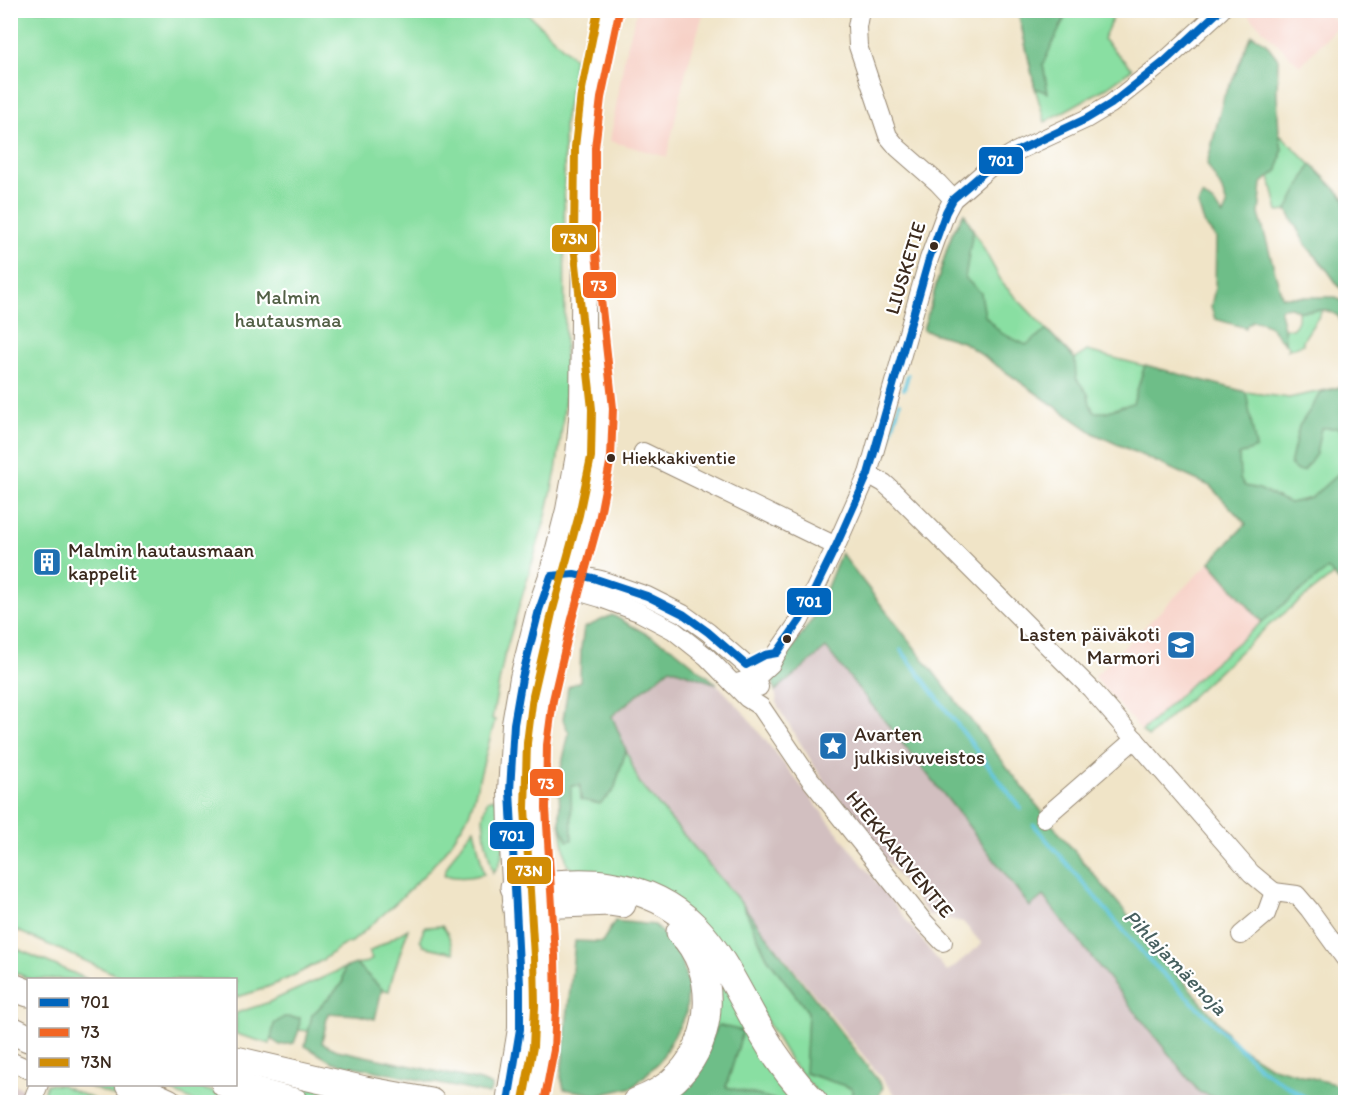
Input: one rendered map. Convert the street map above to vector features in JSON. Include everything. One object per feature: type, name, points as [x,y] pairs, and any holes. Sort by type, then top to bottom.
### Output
[{"type":"highway","points":[[527,896],[574,883],[609,885],[644,894],[677,911],[709,942],[727,969],[763,1035],[790,1074],[814,1102]]},
{"type":"highway","points":[[527,896],[609,902],[642,908],[655,913],[683,935],[700,962],[704,975],[707,1006],[705,1024],[696,1052],[679,1075],[666,1087],[636,1102]]},
{"type":"highway","points":[[10,986],[27,993]]},
{"type":"highway","points":[[10,1015],[27,1022]]},
{"type":"highway","points":[[10,1029],[27,1038]]},
{"type":"highway","points":[[237,1060],[365,1090],[431,1102]]},
{"type":"highway","points":[[133,1086],[168,1102]]},
{"type":"highway","points":[[233,1086],[295,1102]]},
{"type":"main road","points":[[508,1102],[520,1029],[520,985],[535,808],[537,744],[565,579],[568,510],[578,455],[582,407],[585,147],[591,96],[609,10]]},
{"type":"main road","points":[[527,896],[546,1001],[545,1032],[533,1102]]},
{"type":"street","points":[[860,10],[857,27],[858,46],[888,136],[953,199]]},
{"type":"street","name":"LIUSKETIE","points":[[751,672],[765,655],[777,653],[795,629],[868,474],[929,259],[941,224],[953,199],[989,168],[1015,152],[1086,119],[1111,104],[1164,62],[1221,10]]},
{"type":"street","points":[[643,452],[836,546]]},
{"type":"street","points":[[868,474],[884,483],[917,514],[1091,688],[1251,873],[1274,892],[1297,895],[1346,960]]},
{"type":"street","points":[[565,579],[593,578],[647,596],[683,614],[708,632],[751,672],[733,684]]},
{"type":"street","name":"HIEKKAKIVENTIE","points":[[565,579],[601,598],[639,612],[673,630],[707,657],[747,698],[761,707],[810,779],[923,921],[944,942]]},
{"type":"street","name":"HIEKKAKIVENTIE","points":[[751,672],[760,691],[761,707]]},
{"type":"street","points":[[1044,818],[1135,739]]},
{"type":"street","points":[[1242,935],[1266,914],[1274,892]]},
{"type":"street","points":[[10,1061],[27,1069]]},
{"type":"street","points":[[32,1102],[38,1086]]},
{"type":"shaded area","points":[[637,11],[704,11],[685,74],[667,157],[610,141],[625,54]]},
{"type":"shaded area","points":[[1244,11],[1324,11],[1339,24],[1300,66]]},
{"type":"shaded area","name":"Lasten päiväkoti Marmori","points":[[1210,562],[1262,622],[1209,667],[1142,731],[1094,677]]},
{"type":"shaded area","points":[[826,648],[1030,906],[1043,896],[1199,1092],[1230,1102],[903,1102],[899,1100],[743,905],[639,782],[612,717],[671,668],[717,684],[744,713],[947,972],[982,944],[963,922],[929,915],[823,780],[778,707],[775,691]]},
{"type":"shaded area","points":[[10,1083],[27,1090],[22,1102],[11,1102]]},
{"type":"green space","name":"Malmin hautausmaa","points":[[11,10],[525,11],[574,58],[572,83],[564,122],[565,399],[556,471],[545,520],[504,657],[492,719],[495,720],[469,814],[447,849],[428,871],[352,942],[343,945],[319,962],[289,978],[237,997],[237,978],[124,978],[11,928]]},
{"type":"green space","points":[[1018,11],[1116,11],[1103,39],[1132,69],[1106,88],[1045,122]]},
{"type":"green space","points":[[1018,11],[1068,11],[1043,64],[1048,93],[1035,88]]},
{"type":"green space","points":[[1252,35],[1265,42],[1278,59],[1277,92],[1282,150],[1278,170],[1262,183],[1259,214],[1282,297],[1335,297],[1345,303],[1345,329],[1338,316],[1331,312],[1282,308],[1280,312],[1285,343],[1264,323],[1252,321],[1246,328],[1215,319],[1211,307],[1215,288],[1216,238],[1205,225],[1198,205],[1202,195],[1212,202],[1223,215],[1227,206],[1222,190],[1207,164],[1224,96]]},
{"type":"green space","points":[[1279,133],[1345,199],[1345,292],[1306,245],[1288,211],[1278,212],[1270,177],[1278,170],[1282,150]]},
{"type":"green space","points":[[1311,164],[1345,199],[1345,292],[1306,245],[1287,210]]},
{"type":"green space","points":[[964,213],[1003,284],[1075,359],[1087,351],[1246,392],[1289,398],[1345,386],[1345,587],[1333,575],[1268,626],[1148,737],[1142,731],[1209,667],[1262,622],[1210,562],[1246,524],[1210,486],[1095,434],[963,342],[923,330],[947,249],[953,232]]},
{"type":"green space","points":[[964,213],[973,230],[965,278],[981,293],[985,316],[1001,333],[1026,345],[1047,330],[1075,359],[1076,378],[1088,394],[1094,412],[1105,412],[1133,403],[1145,365],[1246,392],[1256,448],[1239,455],[1240,479],[1245,486],[1259,489],[1290,503],[1311,498],[1340,472],[1345,459],[1345,587],[1328,569],[1262,622],[1210,562],[1246,524],[1210,486],[1095,434],[963,342],[923,330],[947,249],[953,232]]},
{"type":"green space","points":[[1323,310],[1303,340],[1303,344],[1287,350],[1289,346],[1285,343],[1284,328],[1292,329],[1296,325],[1298,311]]},
{"type":"green space","points":[[1345,386],[1345,451],[1344,439],[1338,428],[1321,428],[1316,454],[1304,471],[1297,471],[1290,465],[1299,426],[1322,392]]},
{"type":"green space","points":[[841,553],[1049,821],[1239,1047],[1269,1066],[1345,1087],[1345,1102],[1230,1102],[1199,1092],[1043,896],[1030,907],[961,816],[826,648],[775,691],[772,677],[816,614]]},
{"type":"green space","points":[[612,615],[674,649],[717,684],[670,668],[612,716],[626,750],[614,790],[600,804],[581,800],[580,785],[571,786],[572,840],[567,841],[560,823],[559,777],[569,733],[563,720],[568,687],[580,681],[584,628]]},
{"type":"green space","points":[[626,750],[639,782],[743,905],[767,957],[808,1012],[806,1073],[852,1088],[852,1102],[825,1102],[791,1062],[723,948],[575,872],[567,865],[560,823],[567,841],[571,786],[580,785],[614,790]]},
{"type":"green space","points":[[496,798],[504,846],[499,864],[493,873],[485,839],[483,817],[487,801]]},
{"type":"green space","points":[[474,828],[484,874],[464,877],[444,875],[452,858]]},
{"type":"green space","points":[[743,905],[883,1087],[876,1102],[852,1102],[852,1088],[805,1073],[808,1012],[767,957]]},
{"type":"green space","points":[[615,921],[655,925],[681,955],[688,987],[686,1014],[660,1061],[633,1087],[599,1095],[564,1089],[561,1077],[575,941],[602,942]]},
{"type":"green space","points":[[442,926],[448,934],[454,953],[423,946],[420,939],[425,927]]},
{"type":"green space","points":[[408,929],[389,991],[382,989],[356,964],[368,962],[372,959],[369,952]]},
{"type":"green space","points":[[10,946],[85,978],[28,978],[11,971]]},
{"type":"green space","points":[[356,964],[382,989],[375,1019],[358,1015],[328,1013],[322,1043],[337,1050],[481,1081],[492,1086],[489,1094],[332,1062],[305,1046],[312,1015],[343,983],[344,968]]},
{"type":"green space","points":[[344,968],[343,983],[312,1015],[309,1031],[299,1030],[299,1018],[271,1039],[270,1044],[237,1034],[237,1013],[267,1003]]},
{"type":"green space","points":[[722,977],[803,1102],[783,1102],[726,1087],[743,1031],[701,1065],[686,1090],[666,1102],[715,981]]},
{"type":"green space","points":[[284,1017],[300,1018],[299,1030],[294,1043],[280,1045],[271,1039],[274,1024]]},
{"type":"green space","points":[[718,1025],[743,1031],[726,1087],[783,1102],[666,1102],[686,1090],[701,1065]]},
{"type":"green space","points":[[266,1078],[378,1102],[333,1102],[265,1087]]},
{"type":"green space","points":[[46,1086],[63,1086],[100,1102],[40,1102]]},
{"type":"green space","points":[[88,1086],[113,1086],[151,1102],[128,1102]]},
{"type":"green space","points":[[159,1086],[191,1086],[253,1102],[196,1102]]},
{"type":"waterway","points":[[904,389],[908,375]]},
{"type":"waterway","points":[[886,448],[900,403]]},
{"type":"waterway","name":"Pihlajamäenoja","points":[[901,650],[1021,809]]},
{"type":"waterway","name":"Pihlajamäenoja","points":[[1034,825],[1147,958],[1261,1069],[1312,1102]]},
{"type":"transit line","name":"73N","points":[[523,1100],[533,1047],[535,1006],[525,808],[527,743],[533,696],[552,613],[579,515],[591,457],[592,409],[574,246],[575,147],[581,94],[598,10]]},
{"type":"transit line","name":"701","points":[[508,1102],[520,1029],[520,985],[510,791],[514,724],[522,678],[539,610],[551,576],[574,574],[647,596],[683,614],[746,665],[765,655],[777,653],[800,620],[868,474],[929,259],[953,199],[989,168],[1015,152],[1086,119],[1111,104],[1164,62],[1220,10]]},
{"type":"transit line","name":"73","points":[[544,1102],[554,1050],[556,1006],[546,808],[547,745],[553,700],[599,520],[611,458],[613,408],[595,245],[595,148],[601,98],[619,12]]},
{"type":"place","name":"Hiekkakiventie","points":[[611,458]]},
{"type":"place","name":"Malmin hautausmaan kappelit","points":[[47,562]]},
{"type":"place","name":"Lasten päiväkoti Marmori","points":[[1181,645]]},
{"type":"place","name":"Avarten julkisivuveistos","points":[[833,746]]}]
